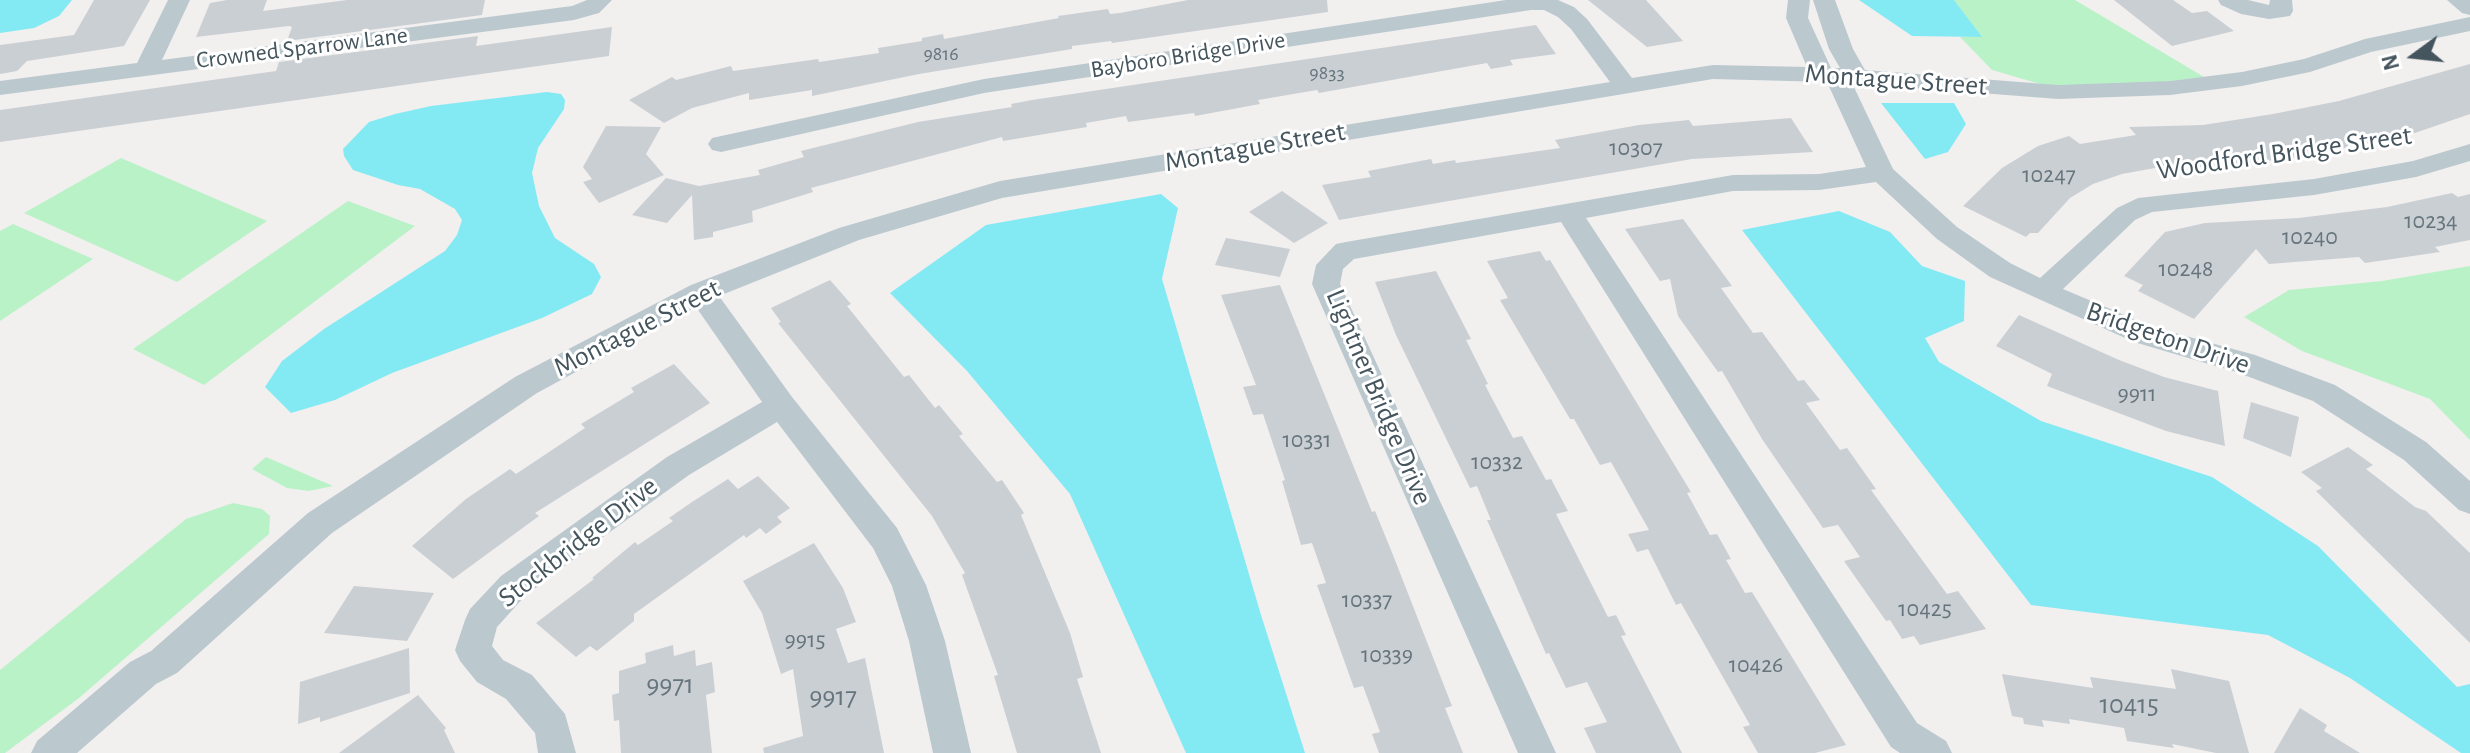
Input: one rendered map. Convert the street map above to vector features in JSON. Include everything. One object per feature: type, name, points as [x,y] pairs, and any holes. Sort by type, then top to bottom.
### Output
[{"type":"street","points":[[146,69],[179,0]]},
{"type":"street","name":"Crowned Sparrow Lane","points":[[0,88],[574,13],[591,8],[601,0]]},
{"type":"street","name":"Bridgeton Drive","points":[[1799,0],[1796,6],[1802,28],[1838,75],[1882,173],[1947,233],[2000,270],[2144,335],[2244,363],[2324,393],[2415,451],[2470,501]]},
{"type":"street","name":"Bridgeton Drive","points":[[1824,0],[1834,29],[1838,75]]},
{"type":"street","points":[[2229,0],[2249,9],[2269,12],[2282,11],[2281,0]]},
{"type":"street","points":[[2458,0],[2470,8]]},
{"type":"street","name":"Bayboro Bridge Drive","points":[[721,144],[984,86],[1531,3],[1548,4],[1566,12],[1579,24],[1624,84]]},
{"type":"street","name":"Montague Street","points":[[50,753],[143,673],[164,662],[320,523],[526,385],[701,292],[849,234],[1000,190],[1624,84],[1713,72],[1838,75],[2058,92],[2170,88],[2242,79],[2310,65],[2365,46],[2470,24]]},
{"type":"street","points":[[1802,28],[1834,29]]},
{"type":"street","name":"Woodford Bridge Street","points":[[2043,292],[2126,214],[2147,204],[2314,187],[2416,169],[2470,152]]},
{"type":"street","name":"Lightner Bridge Drive","points":[[1537,753],[1326,284],[1330,265],[1346,251],[1733,183],[1819,182],[1882,173]]},
{"type":"street","points":[[1569,213],[1904,735],[1933,753]]},
{"type":"street","points":[[701,292],[781,405],[885,538],[909,585],[927,641],[952,753]]},
{"type":"street","name":"Stockbridge Drive","points":[[557,753],[552,726],[519,687],[490,671],[473,650],[482,620],[513,586],[591,527],[678,466],[781,405]]},
{"type":"street","name":"Montague Street","points":[[72,753],[153,680],[164,662]]},
{"type":"green space","points":[[1954,0],[2075,0],[2204,77],[2164,82],[2056,86],[1992,70],[1960,37],[1981,37]]},
{"type":"green space","points":[[121,158],[267,221],[177,282],[24,213]]},
{"type":"green space","points":[[348,201],[415,226],[204,385],[133,349]]},
{"type":"green space","points":[[13,224],[93,259],[0,321],[0,231]]},
{"type":"green space","points":[[2470,266],[2470,440],[2430,399],[2302,351],[2244,317],[2289,290],[2382,281]]},
{"type":"green space","points":[[266,457],[333,486],[309,491],[287,488],[252,469]]},
{"type":"green space","points":[[233,503],[262,509],[270,516],[269,534],[79,698],[5,753],[0,753],[0,670],[186,519]]},
{"type":"water","points":[[0,0],[72,0],[59,16],[34,28],[0,33]]},
{"type":"water","points":[[1859,0],[1954,0],[1982,37],[1912,36]]},
{"type":"water","points":[[547,92],[561,94],[565,100],[564,109],[538,148],[532,173],[539,206],[555,238],[594,264],[601,277],[592,294],[542,318],[392,373],[335,400],[291,413],[265,387],[282,361],[324,329],[445,251],[457,235],[462,220],[455,209],[420,189],[353,170],[343,149],[369,122],[395,114],[431,106]]},
{"type":"water","points":[[1881,103],[1954,103],[1966,124],[1948,152],[1925,159]]},
{"type":"water","points":[[1161,194],[1178,208],[1162,279],[1305,753],[1186,753],[1070,494],[967,371],[890,293],[986,225]]},
{"type":"water","points":[[1839,211],[1890,232],[1922,266],[1965,281],[1964,321],[1925,338],[1939,362],[2041,421],[2212,477],[2318,546],[2457,687],[2470,684],[2470,753],[2461,753],[2350,678],[2268,635],[2031,605],[1742,230]]},
{"type":"building","points":[[94,0],[150,0],[124,46],[27,61],[17,71],[0,74],[0,45],[74,35]]},
{"type":"building","points":[[267,0],[263,11],[347,0],[485,0],[482,15],[287,41],[292,27],[289,26],[196,37],[210,3]]},
{"type":"building","points":[[1188,0],[1327,0],[1328,12],[1072,46],[1072,49],[919,74],[812,96],[812,90],[749,100],[749,93],[692,108],[664,123],[629,100],[672,77],[676,80],[731,66],[733,71],[818,59],[819,62],[879,53],[878,48],[922,41],[922,38],[943,34],[944,39],[1058,16],[1108,9],[1110,14],[1120,13]]},
{"type":"building","points":[[1588,0],[1646,0],[1683,41],[1647,47]]},
{"type":"building","points":[[2114,0],[2173,0],[2192,13],[2207,11],[2234,31],[2172,46]]},
{"type":"building","points":[[1536,25],[1556,54],[1510,60],[1513,65],[1491,69],[1487,63],[1319,93],[1317,90],[1258,100],[1260,104],[1195,116],[1194,113],[1128,122],[1126,116],[1086,123],[1087,127],[1003,141],[1002,137],[811,188],[813,192],[752,211],[753,222],[713,232],[713,237],[694,240],[692,195],[667,223],[632,215],[666,178],[699,186],[760,175],[758,170],[804,157],[801,151],[918,122],[1012,107],[1011,104],[1032,100]]},
{"type":"building","points":[[612,27],[609,56],[0,142],[0,110],[276,71],[279,62],[478,36],[476,46]]},
{"type":"building","points":[[2470,64],[2470,114],[2409,135],[2306,156],[2236,165],[2155,168],[2122,174],[2093,184],[2070,198],[2038,233],[2030,233],[2026,237],[1963,206],[2002,168],[2038,146],[2069,136],[2080,144],[2136,135],[2129,127],[2203,125],[2273,114],[2339,101]]},
{"type":"building","points":[[1791,118],[1813,152],[1692,159],[1339,220],[1322,185],[1371,177],[1368,171],[1431,159],[1433,164],[1455,160],[1456,163],[1560,148],[1555,140],[1639,125],[1689,120],[1693,126]]},
{"type":"building","points":[[606,126],[661,127],[646,154],[664,175],[599,203],[583,182],[592,179],[583,167]]},
{"type":"building","points":[[1282,191],[1328,223],[1294,243],[1249,212]]},
{"type":"building","points":[[2452,193],[2458,197],[2470,194],[2470,240],[2435,247],[2440,252],[2365,263],[2359,257],[2269,264],[2256,249],[2194,319],[2138,291],[2143,285],[2124,276],[2165,232],[2205,223],[2299,218],[2387,207]]},
{"type":"building","points":[[1683,219],[1732,286],[1721,288],[1753,333],[1762,332],[1798,381],[1804,380],[1820,400],[1806,403],[1840,450],[1847,448],[1876,489],[1871,490],[1947,594],[1958,591],[1986,629],[1920,645],[1914,636],[1902,639],[1890,620],[1886,621],[1844,561],[1860,557],[1838,525],[1823,528],[1762,439],[1722,371],[1718,372],[1678,316],[1670,279],[1660,281],[1625,229]]},
{"type":"building","points":[[1226,238],[1290,249],[1280,277],[1215,265]]},
{"type":"building","points":[[1540,251],[1546,261],[1550,260],[1691,492],[1687,493],[1710,535],[1717,534],[1731,559],[1726,560],[1745,593],[1752,592],[1846,745],[1815,753],[1758,753],[1743,727],[1750,725],[1681,603],[1676,605],[1648,549],[1637,552],[1628,534],[1649,530],[1611,462],[1600,465],[1500,300],[1508,298],[1487,261]]},
{"type":"building","points":[[1436,271],[1471,339],[1466,340],[1513,438],[1522,436],[1546,480],[1551,479],[1568,511],[1556,514],[1608,617],[1616,615],[1626,635],[1621,636],[1682,753],[1596,753],[1584,728],[1607,722],[1587,682],[1566,688],[1549,653],[1546,654],[1487,520],[1491,520],[1477,486],[1470,488],[1396,335],[1375,282]]},
{"type":"building","points":[[830,280],[904,377],[909,375],[935,408],[939,405],[963,434],[959,436],[997,482],[1002,480],[1024,513],[1021,515],[1070,633],[1083,677],[1077,679],[1101,753],[1017,753],[994,676],[998,675],[962,575],[965,573],[932,516],[778,323],[781,322],[771,308]]},
{"type":"building","points":[[1280,285],[1372,512],[1375,511],[1393,555],[1452,706],[1445,708],[1463,753],[1379,753],[1372,734],[1380,732],[1363,686],[1354,688],[1317,585],[1326,583],[1312,543],[1301,545],[1282,481],[1285,480],[1263,414],[1253,415],[1243,387],[1256,385],[1221,295]]},
{"type":"building","points":[[2019,315],[2119,360],[2164,377],[2218,391],[2225,446],[2166,431],[2047,386],[2052,374],[1996,346]]},
{"type":"building","points":[[674,364],[710,403],[535,513],[539,516],[453,579],[412,546],[466,499],[510,469],[516,474],[585,428],[581,424],[634,392],[631,388]]},
{"type":"building","points":[[2251,402],[2299,417],[2291,457],[2243,438]]},
{"type":"building","points":[[2348,447],[2373,465],[2366,469],[2415,507],[2426,511],[2470,553],[2470,643],[2316,491],[2322,488],[2301,472]]},
{"type":"building","points":[[758,476],[790,508],[777,517],[782,522],[766,534],[760,528],[746,538],[744,535],[634,614],[634,621],[597,651],[590,646],[576,657],[536,623],[594,579],[635,542],[638,545],[673,521],[669,518],[692,502],[728,479],[738,489]]},
{"type":"building","points":[[814,543],[843,588],[856,622],[836,629],[848,663],[865,658],[884,753],[764,753],[763,748],[803,736],[793,669],[781,674],[762,613],[743,581]]},
{"type":"building","points":[[354,586],[434,593],[407,641],[324,633]]},
{"type":"building","points":[[673,645],[674,656],[695,650],[696,666],[712,662],[715,692],[706,695],[712,753],[621,753],[619,720],[614,721],[612,695],[619,693],[619,671],[646,663],[645,653]]},
{"type":"building","points":[[409,648],[410,693],[320,722],[320,717],[298,724],[300,682]]},
{"type":"building","points":[[2171,669],[2229,681],[2249,753],[2216,753],[2172,744],[2174,748],[2127,741],[2124,728],[2069,719],[2070,724],[2042,720],[2044,727],[2024,724],[2023,718],[2012,716],[2002,674],[2093,688],[2090,677],[2176,689]]},
{"type":"building","points":[[418,695],[446,728],[444,730],[455,753],[339,753]]},
{"type":"building","points":[[2300,708],[2327,725],[2324,731],[2360,753],[2274,753]]}]
